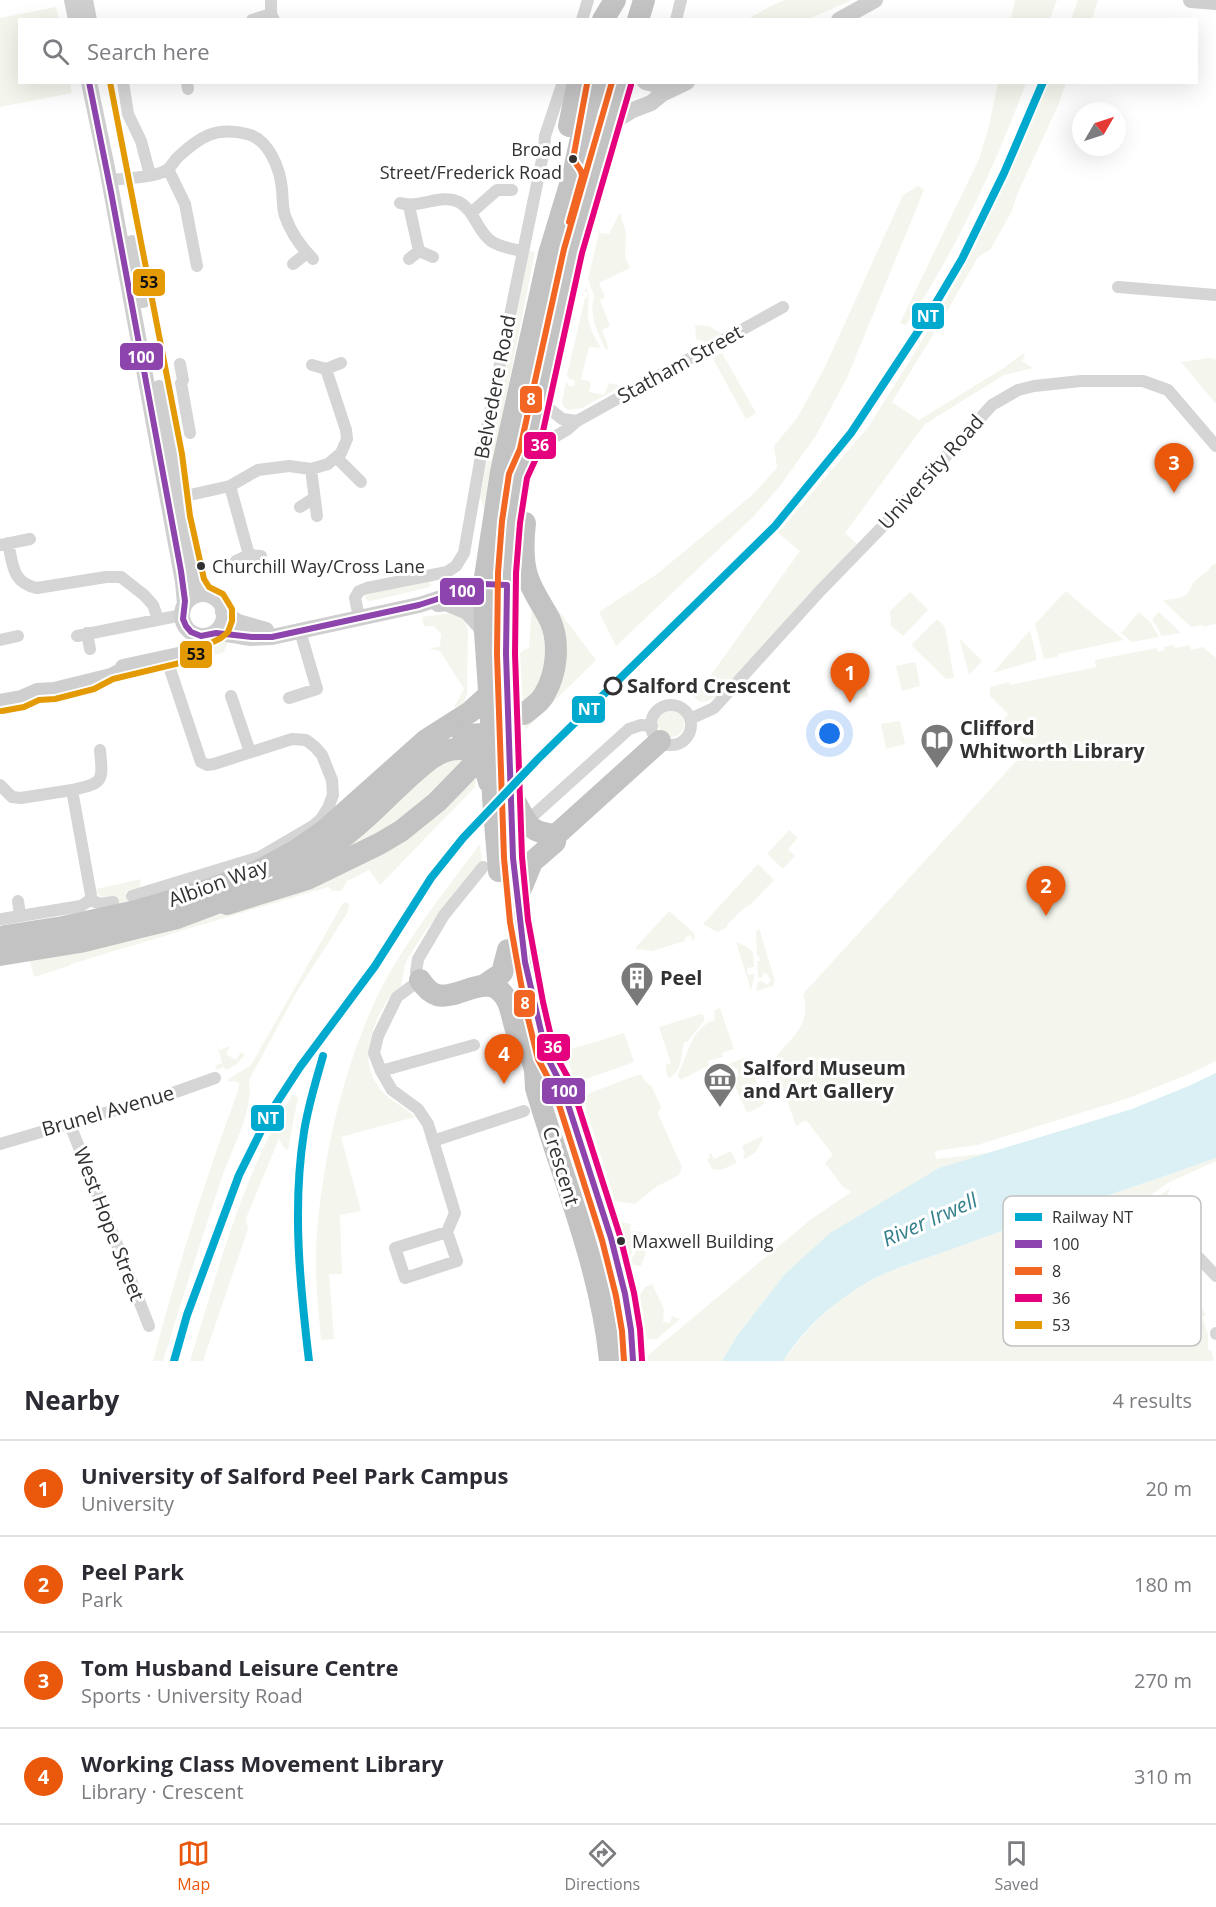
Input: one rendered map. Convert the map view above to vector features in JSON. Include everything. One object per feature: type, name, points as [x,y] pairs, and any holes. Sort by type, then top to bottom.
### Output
[{"type":"highway","points":[[602,18],[607,0]]},
{"type":"highway","points":[[602,18],[615,0]]},
{"type":"highway","points":[[619,18],[625,0]]},
{"type":"highway","points":[[640,18],[644,0]]},
{"type":"highway","points":[[573,175],[564,161],[578,84]]},
{"type":"highway","points":[[505,723],[496,655],[485,632],[484,590],[505,450],[549,254],[573,175],[587,110],[596,84]]},
{"type":"highway","points":[[505,723],[490,694],[507,590],[511,522],[518,475],[529,452],[573,251],[621,84]]},
{"type":"highway","points":[[177,918],[237,902],[307,879],[358,856],[401,831],[436,802],[466,743],[505,723],[544,696],[552,677],[556,648],[550,621],[528,578],[525,562],[525,526],[534,466],[529,452]]},
{"type":"highway","name":"Albion Way","points":[[0,955],[80,942],[177,918],[232,898],[313,858],[364,820],[433,758],[466,743],[490,694]]},
{"type":"highway","name":"Crescent","points":[[505,723],[502,796],[513,910],[547,1057],[562,1086],[611,1238],[625,1294],[633,1361]]},
{"type":"highway","points":[[513,910],[532,862],[555,842],[556,835],[656,733]]},
{"type":"highway","name":"Albion Way","points":[[1,928],[103,919],[235,881],[281,859],[355,813],[439,741],[448,737],[466,743]]},
{"type":"highway","points":[[466,743],[479,758],[502,796],[529,827],[539,834],[556,835]]},
{"type":"highway","name":"Crescent","points":[[513,910],[508,950],[513,981],[535,1070],[539,1096],[593,1272],[607,1333],[610,1361]]},
{"type":"highway","points":[[483,986],[502,973],[508,950]]},
{"type":"highway","points":[[420,980],[426,989],[437,995],[447,995],[483,986],[495,987],[507,1000],[519,1037],[530,1052]]},
{"type":"street","points":[[72,0],[76,18]]},
{"type":"street","points":[[85,0],[89,18]]},
{"type":"street","points":[[271,0],[272,17]]},
{"type":"street","points":[[583,18],[588,0]]},
{"type":"street","points":[[676,18],[681,0]]},
{"type":"street","points":[[843,18],[875,0]]},
{"type":"street","points":[[1191,0],[1216,2]]},
{"type":"street","points":[[90,84],[137,268],[173,499],[183,582],[184,623],[203,633],[260,638],[484,590],[507,590]]},
{"type":"street","points":[[100,84],[114,179]]},
{"type":"street","points":[[123,84],[128,114],[141,141],[150,175]]},
{"type":"street","name":"Belvedere Road","points":[[359,617],[355,598],[359,591],[447,572],[456,566],[464,553],[480,456],[544,150],[545,136],[561,84]]},
{"type":"street","points":[[610,124],[683,84]]},
{"type":"street","points":[[114,179],[150,175],[168,169],[193,144],[211,133],[231,131],[253,135],[276,163],[285,215],[295,237],[310,256],[293,264]]},
{"type":"street","points":[[168,169],[185,204],[197,266]]},
{"type":"street","points":[[471,213],[497,190],[512,190]]},
{"type":"street","points":[[433,257],[414,255],[404,204],[447,199],[458,202],[471,213],[490,240],[499,245],[522,251]]},
{"type":"street","points":[[1118,287],[1216,295]]},
{"type":"street","name":"Statham Street","points":[[529,452],[568,429],[577,421],[783,307]]},
{"type":"street","points":[[312,365],[326,369],[341,363]]},
{"type":"street","points":[[180,364],[190,433]]},
{"type":"street","points":[[173,499],[230,486],[258,470],[289,466],[311,469],[328,464],[337,458],[347,439],[346,430],[326,369]]},
{"type":"street","name":"University Road","points":[[690,719],[714,708],[992,405],[1018,390],[1081,381],[1143,381],[1168,390],[1216,446]]},
{"type":"street","points":[[540,400],[562,419],[577,421]]},
{"type":"street","points":[[337,458],[361,482]]},
{"type":"street","points":[[311,469],[317,516]]},
{"type":"street","points":[[230,486],[255,555],[236,561]]},
{"type":"street","points":[[300,507],[314,498]]},
{"type":"street","points":[[173,499],[181,518],[196,582],[203,594]]},
{"type":"street","points":[[30,539],[4,544],[14,571],[26,586],[37,588],[106,577],[121,577],[153,605],[158,620]]},
{"type":"street","points":[[419,605],[470,601],[484,590]]},
{"type":"street","points":[[0,702],[21,698],[37,691],[54,690],[92,680],[110,670],[168,657],[203,633],[220,627],[223,619],[221,605],[216,599],[203,594],[192,597],[184,610],[158,620],[82,635],[90,649]]},
{"type":"street","points":[[447,604],[467,612],[485,632]]},
{"type":"street","points":[[223,612],[234,620],[251,627],[294,632]]},
{"type":"street","points":[[289,698],[316,689],[294,632]]},
{"type":"street","points":[[0,640],[18,636]]},
{"type":"street","points":[[132,896],[148,884],[260,857],[304,832],[321,819],[333,795],[332,780],[322,755],[306,740],[292,739],[214,764],[207,765],[201,762],[168,657]]},
{"type":"street","points":[[231,696],[243,714],[250,752]]},
{"type":"street","points":[[536,813],[629,729],[641,725],[670,744],[681,742],[689,733],[690,719],[682,708],[670,705],[661,708],[655,714],[656,733]]},
{"type":"street","points":[[0,785],[12,797],[21,798],[95,784],[108,768],[100,750]]},
{"type":"street","points":[[1,928],[20,915],[81,906],[90,900],[91,891],[72,790]]},
{"type":"street","points":[[447,1232],[395,1248],[405,1278],[457,1261],[447,1232],[455,1214],[428,1124],[418,1109],[392,1090],[374,1053],[378,1036],[397,997],[420,980],[416,972],[418,959],[444,915],[483,867]]},
{"type":"street","points":[[90,900],[101,904],[113,902]]},
{"type":"street","points":[[18,901],[20,915]]},
{"type":"street","points":[[381,1071],[445,1058],[474,1045]]},
{"type":"street","name":"Brunel Avenue","points":[[0,1144],[170,1094],[215,1078]]},
{"type":"street","points":[[433,1141],[524,1111]]},
{"type":"street","name":"West Hope Street","points":[[69,1122],[148,1326]]},
{"type":"street","points":[[1201,1260],[1216,1276]]},
{"type":"shaded area","points":[[784,0],[850,0],[810,18],[750,18]]},
{"type":"shaded area","points":[[1015,0],[1057,0],[1050,18],[1011,18]]},
{"type":"shaded area","points":[[1078,0],[1098,0],[1092,18],[1071,18]]},
{"type":"shaded area","points":[[56,7],[59,18],[18,18],[18,84],[70,84],[72,93],[0,107],[0,18]]},
{"type":"shaded area","points":[[998,84],[1026,84],[988,177],[958,238],[906,325],[900,323],[979,159]]},
{"type":"shaded area","points":[[1048,84],[1066,84],[1012,211],[990,250],[978,257],[892,402],[919,420],[1024,353],[1022,361],[1033,368],[1004,375],[925,424],[845,533],[857,544],[720,695],[700,702],[694,697],[800,551],[778,533],[869,426],[959,277],[1006,181]]},
{"type":"shaded area","points":[[918,186],[924,190],[847,378],[815,437],[780,486],[753,517],[616,646],[599,612],[657,574],[751,496],[777,468],[774,446],[797,418],[825,367],[903,195]]},
{"type":"shaded area","points":[[620,212],[626,233],[625,256],[630,268],[599,283],[605,297],[600,300],[610,326],[602,330],[609,349],[605,349],[595,326],[592,309],[594,296],[588,279],[599,233],[609,234]]},
{"type":"shaded area","points":[[529,251],[535,252],[484,508],[480,497]]},
{"type":"shaded area","points":[[588,293],[589,321],[601,348],[589,347],[581,379],[591,382],[589,392],[604,395],[609,383],[622,386],[582,408],[568,410],[563,406],[562,401],[566,383],[568,386],[574,386],[575,380],[569,379],[567,375]]},
{"type":"shaded area","points":[[695,325],[709,326],[722,334],[708,343],[696,339]]},
{"type":"shaded area","points":[[722,353],[756,413],[746,419],[714,361],[715,356]]},
{"type":"shaded area","points":[[1210,358],[1216,360],[1216,404],[1181,362]]},
{"type":"shaded area","points":[[1216,564],[1216,624],[1191,627],[1163,601],[1184,596],[1196,580]]},
{"type":"shaded area","points":[[429,582],[430,587],[371,601],[367,601],[365,597],[367,594]]},
{"type":"shaded area","points":[[910,592],[928,610],[903,636],[891,626],[890,611]]},
{"type":"shaded area","points":[[1065,592],[1124,640],[1044,659],[1035,624]]},
{"type":"shaded area","points":[[532,603],[540,616],[548,663],[539,689],[523,703],[520,653],[529,649]]},
{"type":"shaded area","points":[[555,606],[596,660],[525,730],[524,720],[545,701],[552,608]]},
{"type":"shaded area","points":[[1139,612],[1150,622],[1159,637],[1132,642],[1121,633]]},
{"type":"shaded area","points":[[1159,612],[1181,633],[1162,636],[1152,619]]},
{"type":"shaded area","points":[[451,613],[463,619],[468,631],[467,694],[464,702],[457,707],[454,707],[464,689],[440,651],[429,649],[440,646],[441,634],[434,626],[424,626],[422,617]]},
{"type":"shaded area","points":[[937,619],[945,627],[954,678],[946,679],[911,645]]},
{"type":"shaded area","points":[[1030,630],[1037,660],[993,673]]},
{"type":"shaded area","points":[[215,636],[229,639],[224,652],[215,655],[201,646]]},
{"type":"shaded area","points":[[959,638],[982,661],[969,675]]},
{"type":"shaded area","points":[[1174,645],[1175,648],[1190,645],[1191,650],[1203,647],[1216,658],[1216,1061],[1129,1098],[977,1145],[935,1151],[936,1159],[988,1153],[939,1168],[784,1275],[737,1336],[722,1361],[648,1361],[648,1355],[810,1220],[851,1192],[843,1187],[825,1163],[833,1155],[806,1120],[796,1126],[773,1060],[793,1038],[802,1023],[805,1014],[803,994],[1028,748],[1001,723],[1008,714],[990,696],[990,687],[1096,667],[1095,660],[1157,648],[1158,652],[1165,650],[1164,647]]},
{"type":"shaded area","points":[[914,662],[920,686],[902,691],[896,666]]},
{"type":"shaded area","points":[[861,672],[868,696],[849,701],[844,676]]},
{"type":"shaded area","points":[[671,711],[680,715],[684,724],[680,733],[671,737],[662,733],[658,724],[662,715]]},
{"type":"shaded area","points":[[900,721],[905,744],[886,749],[881,724]]},
{"type":"shaded area","points":[[462,758],[465,763],[415,812],[346,854],[352,838],[430,767]]},
{"type":"shaded area","points":[[476,776],[475,787],[380,885],[369,870],[347,881],[341,891],[333,891],[328,887],[34,977],[30,961],[145,938],[264,901]]},
{"type":"shaded area","points":[[789,830],[798,838],[788,849],[795,856],[783,869],[767,854]]},
{"type":"shaded area","points":[[480,844],[482,860],[426,930],[413,950],[405,964],[401,987],[387,1001],[373,1030],[369,1061],[374,1080],[388,1097],[415,1117],[341,1137],[361,1211],[340,1215],[342,1274],[329,1274],[334,1339],[321,1340],[316,1276],[318,1222],[327,1155],[343,1088],[365,1024],[388,975],[426,917]]},
{"type":"shaded area","points":[[758,864],[774,880],[726,928],[717,932],[703,924]]},
{"type":"shaded area","points":[[141,879],[140,887],[125,892],[128,902],[117,904],[114,896],[103,898],[96,889]]},
{"type":"shaded area","points":[[343,903],[349,904],[348,912],[296,993],[249,1080],[250,1092],[245,1117],[222,1177],[163,1361],[153,1361],[192,1225],[238,1091],[239,1083],[229,1082],[228,1079],[251,1065]]},
{"type":"shaded area","points":[[669,911],[694,933],[695,939],[692,940],[691,935],[685,937],[685,941],[652,951],[636,949],[636,947]]},
{"type":"shaded area","points":[[759,928],[775,981],[773,986],[756,991],[758,982],[762,981],[767,985],[771,980],[766,973],[758,978],[757,961],[760,961],[757,956],[756,933]]},
{"type":"shaded area","points":[[736,942],[753,952],[754,967],[747,968],[748,975],[755,974],[751,990]]},
{"type":"shaded area","points":[[720,1008],[734,1049],[722,1053],[723,1057],[708,1061],[709,1065],[681,1080],[677,1076],[695,1036],[700,1029],[715,1020],[714,1011]]},
{"type":"shaded area","points":[[701,1014],[704,1016],[704,1021],[687,1042],[684,1042],[679,1067],[668,1078],[666,1065],[671,1063],[659,1027]]},
{"type":"shaded area","points":[[624,1033],[634,1062],[575,1083],[565,1051]]},
{"type":"shaded area","points":[[214,1034],[219,1050],[230,1046],[226,1054],[236,1060],[241,1052],[245,1055],[236,1065],[225,1070],[224,1067],[216,1070],[215,1066],[222,1063]]},
{"type":"shaded area","points":[[744,1058],[752,1061],[756,1067],[758,1072],[755,1078],[764,1103],[747,1113],[733,1082],[736,1081],[738,1070],[733,1066],[729,1067],[728,1064]]},
{"type":"shaded area","points":[[642,1075],[652,1087],[661,1107],[658,1114],[682,1167],[679,1175],[656,1187],[635,1204],[615,1201],[582,1096]]},
{"type":"shaded area","points":[[292,1095],[298,1097],[288,1150],[284,1148],[279,1139],[246,1218],[248,1229],[203,1361],[190,1361],[221,1258],[245,1191],[274,1126]]},
{"type":"shaded area","points":[[762,1136],[756,1152],[745,1159],[742,1146]]},
{"type":"shaded area","points":[[731,1151],[737,1163],[721,1170],[712,1169],[707,1159],[710,1157],[709,1154],[711,1153],[714,1159]]},
{"type":"shaded area","points":[[1216,1158],[1216,1161],[1168,1183],[1152,1196],[1105,1196]]},
{"type":"shaded area","points":[[1170,1188],[1168,1196],[1159,1196]]},
{"type":"shaded area","points":[[621,1222],[631,1224],[630,1231],[643,1233],[630,1256]]},
{"type":"shaded area","points":[[1003,1231],[1003,1346],[1201,1346],[1201,1307],[1206,1315],[1202,1317],[1208,1334],[1208,1350],[1211,1350],[1214,1361],[783,1361],[809,1329],[849,1293],[908,1264]]},
{"type":"shaded area","points":[[645,1235],[647,1247],[641,1266],[633,1265],[631,1260]]},
{"type":"shaded area","points":[[652,1284],[664,1309],[663,1322],[670,1323],[672,1316],[680,1319],[657,1339],[647,1339],[640,1295],[645,1287]]},
{"type":"water","name":"River Irwell","points":[[1216,1073],[1216,1158],[1105,1196],[1003,1196],[1003,1231],[908,1264],[861,1286],[839,1301],[808,1329],[783,1361],[722,1361],[737,1336],[784,1275],[830,1233],[939,1168],[1132,1109]]},
{"type":"rail line","name":"NT","points":[[174,1361],[187,1315],[239,1175],[270,1113],[300,1067],[375,966],[431,878],[463,838],[538,759],[775,526],[851,433],[927,318],[962,259],[1004,173],[1042,84]]},
{"type":"rail line","name":"NT","points":[[309,1361],[300,1275],[298,1189],[306,1122],[323,1056]]},
{"type":"transit line","name":"100","points":[[89,84],[181,571],[185,601],[183,619],[191,632],[201,636],[216,633],[272,637],[419,605],[484,584],[507,585],[506,654],[513,858],[525,962],[547,1057],[562,1086],[611,1238],[625,1294],[633,1361]]},
{"type":"transit line","name":"53","points":[[2,711],[24,707],[39,700],[55,699],[94,689],[113,679],[188,661],[228,632],[232,621],[232,609],[223,594],[209,587],[204,579],[190,516],[182,454],[110,84]]},
{"type":"transit line","name":"8","points":[[569,222],[582,176],[573,159],[587,84]]},
{"type":"transit line","name":"8","points":[[611,84],[564,249],[520,449],[509,474],[498,573],[497,654],[504,858],[510,922],[525,1006],[538,1059],[554,1089],[602,1240],[616,1296],[624,1361]]},
{"type":"transit line","name":"36","points":[[631,85],[582,253],[538,454],[527,478],[516,573],[515,654],[522,857],[528,920],[555,1054],[571,1083],[620,1236],[634,1293],[642,1360]]},
{"type":"place","name":"Broad Street/Frederick Road","points":[[573,159]]},
{"type":"place","name":"Tom Husband Leisure Centre","points":[[1174,493]]},
{"type":"place","name":"Churchill Way/Cross Lane","points":[[201,566]]},
{"type":"place","name":"Salford Crescent","points":[[613,686]]},
{"type":"place","name":"University of Salford Peel Park Campus","points":[[850,703]]},
{"type":"place","name":"Clifford Whitworth Library","points":[[937,769]]},
{"type":"place","name":"Peel Park","points":[[1046,916]]},
{"type":"place","name":"Peel","points":[[637,1007]]},
{"type":"place","name":"Working Class Movement Library","points":[[504,1084]]},
{"type":"place","name":"Salford Museum and Art Gallery","points":[[720,1108]]},
{"type":"place","name":"Maxwell Building","points":[[621,1241]]}]
